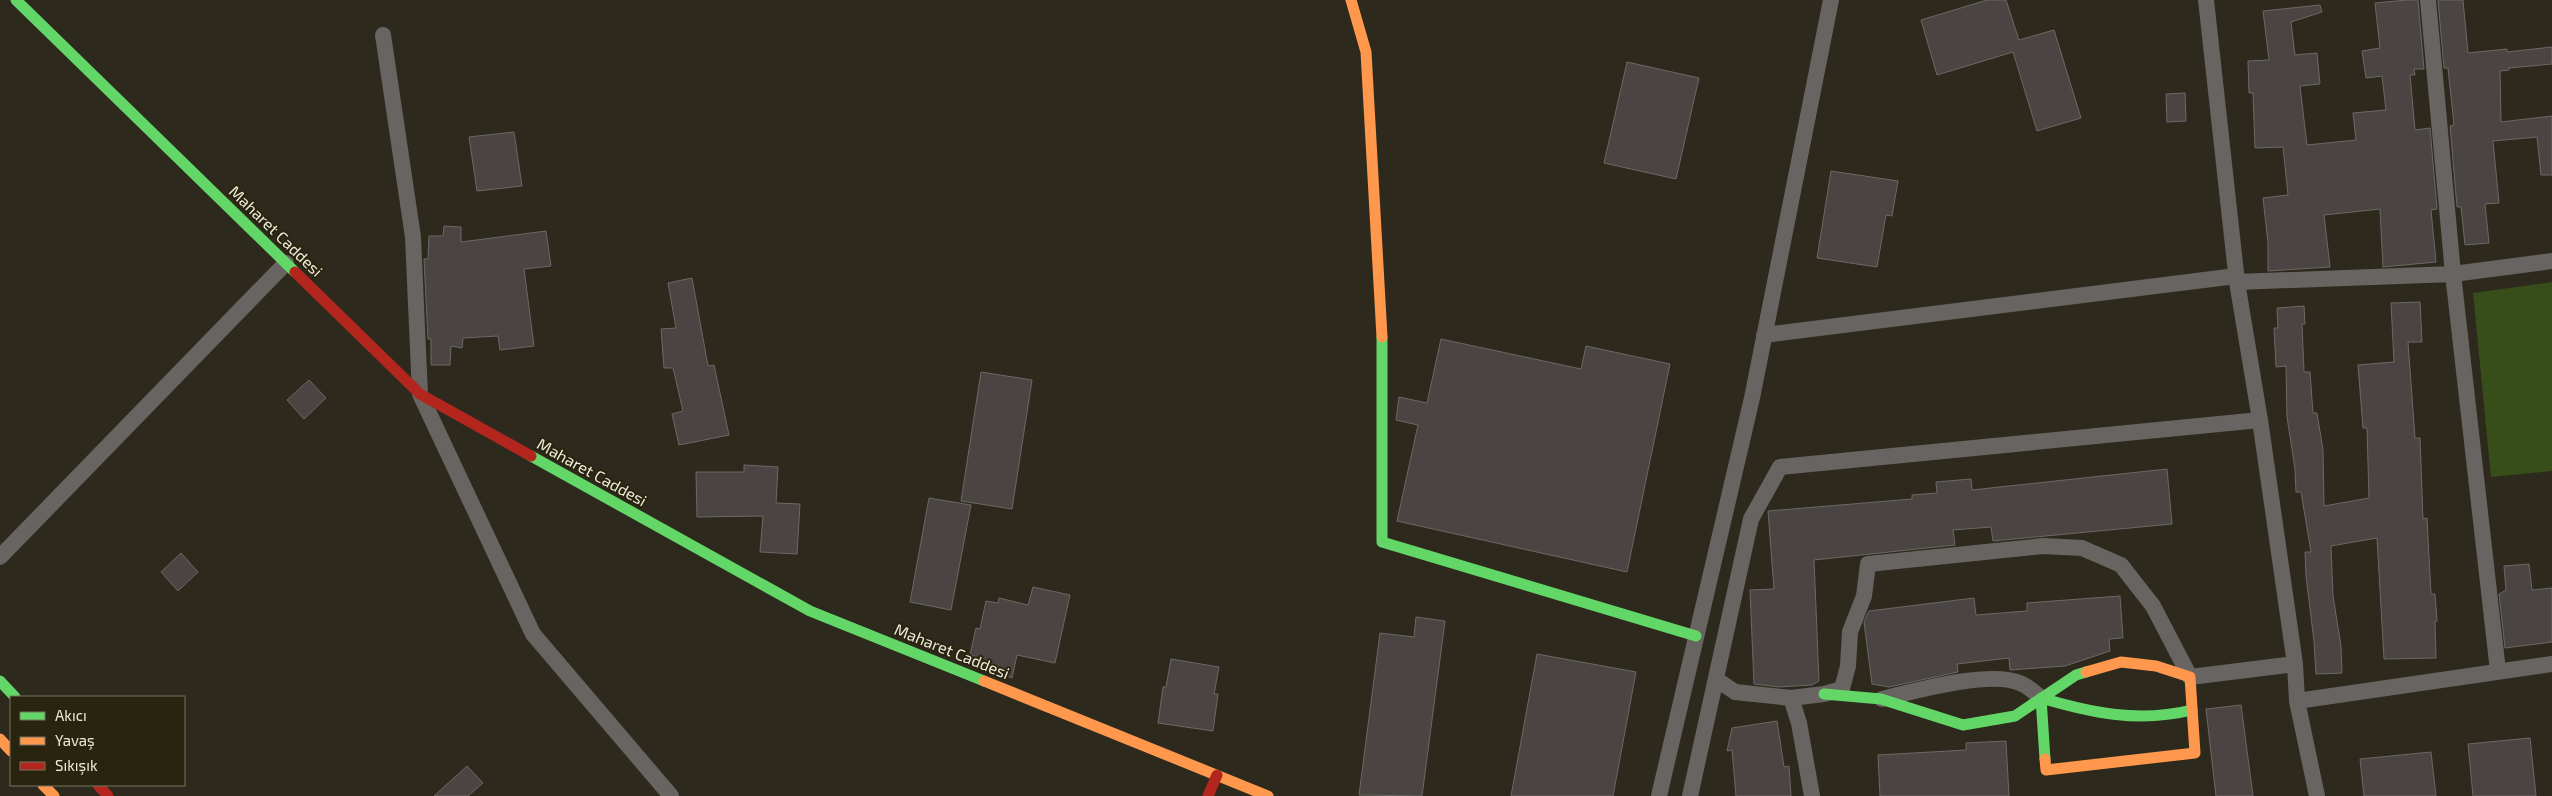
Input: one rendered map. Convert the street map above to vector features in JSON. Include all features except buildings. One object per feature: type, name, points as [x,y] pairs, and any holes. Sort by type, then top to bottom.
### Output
[{"type":"street","name":"Maharet Caddesi","points":[[16,0],[420,394],[810,611],[1268,796]]},
{"type":"street","points":[[1351,0],[1366,52],[1382,310],[1382,542],[1696,636]]},
{"type":"street","points":[[1658,796],[1752,398],[1831,0]]},
{"type":"street","points":[[2206,0],[2237,279],[2260,420],[2295,664],[2297,701],[2318,796]]},
{"type":"street","points":[[2428,0],[2453,274],[2498,670]]},
{"type":"street","points":[[383,35],[413,237],[420,394],[533,634],[671,796]]},
{"type":"street","points":[[1764,335],[2237,279],[2453,274],[2552,261]]},
{"type":"street","points":[[0,557],[286,263]]},
{"type":"street","points":[[1690,796],[1751,519],[1780,467],[2260,420]]},
{"type":"street","points":[[1716,679],[1735,692],[1791,698],[1824,694],[1842,689],[1848,666],[1850,632],[1864,596],[1868,564],[2043,546],[2082,548],[2121,565],[2153,606],[2190,677],[2195,753],[2046,770],[2041,698]]},
{"type":"street","points":[[1824,694],[1881,699],[1963,725],[2015,716],[2076,675],[2121,662],[2156,666],[2190,677],[2295,664]]},
{"type":"street","points":[[2297,701],[2498,670],[2552,664]]},
{"type":"street","points":[[1881,699],[1959,682],[1990,679],[2021,684],[2041,698],[2114,717],[2168,717],[2192,710]]},
{"type":"street","points":[[0,681],[14,696]]},
{"type":"street","points":[[1791,698],[1799,723],[1812,796]]},
{"type":"street","points":[[0,738],[10,749]]},
{"type":"street","points":[[1208,796],[1217,775]]},
{"type":"street","points":[[44,786],[54,796]]},
{"type":"street","points":[[99,786],[108,796]]},
{"type":"green space","points":[[2552,282],[2552,471],[2491,477],[2473,293]]},
{"type":"traffic: fast","points":[[16,0],[295,272]]},
{"type":"traffic: fast","points":[[1382,337],[1382,542],[1696,636]]},
{"type":"traffic: fast","points":[[531,456],[810,611],[984,681]]},
{"type":"traffic: fast","points":[[1824,694],[1881,699],[1963,725],[2015,716],[2076,675],[2086,672]]},
{"type":"traffic: fast","points":[[0,681],[14,696]]},
{"type":"traffic: fast","points":[[2045,759],[2041,698],[2097,712],[2134,716],[2153,716],[2192,710]]},
{"type":"traffic: slow","points":[[1351,0],[1366,52],[1382,337]]},
{"type":"traffic: slow","points":[[2045,759],[2046,770],[2195,753],[2190,677],[2156,666],[2121,662],[2086,672]]},
{"type":"traffic: slow","points":[[984,681],[1268,796]]},
{"type":"traffic: slow","points":[[0,739],[10,750]]},
{"type":"traffic: slow","points":[[44,786],[54,796]]},
{"type":"traffic: jam","points":[[295,272],[420,394],[531,456]]},
{"type":"traffic: jam","points":[[1208,796],[1217,775]]},
{"type":"traffic: jam","points":[[99,786],[108,796]]}]
